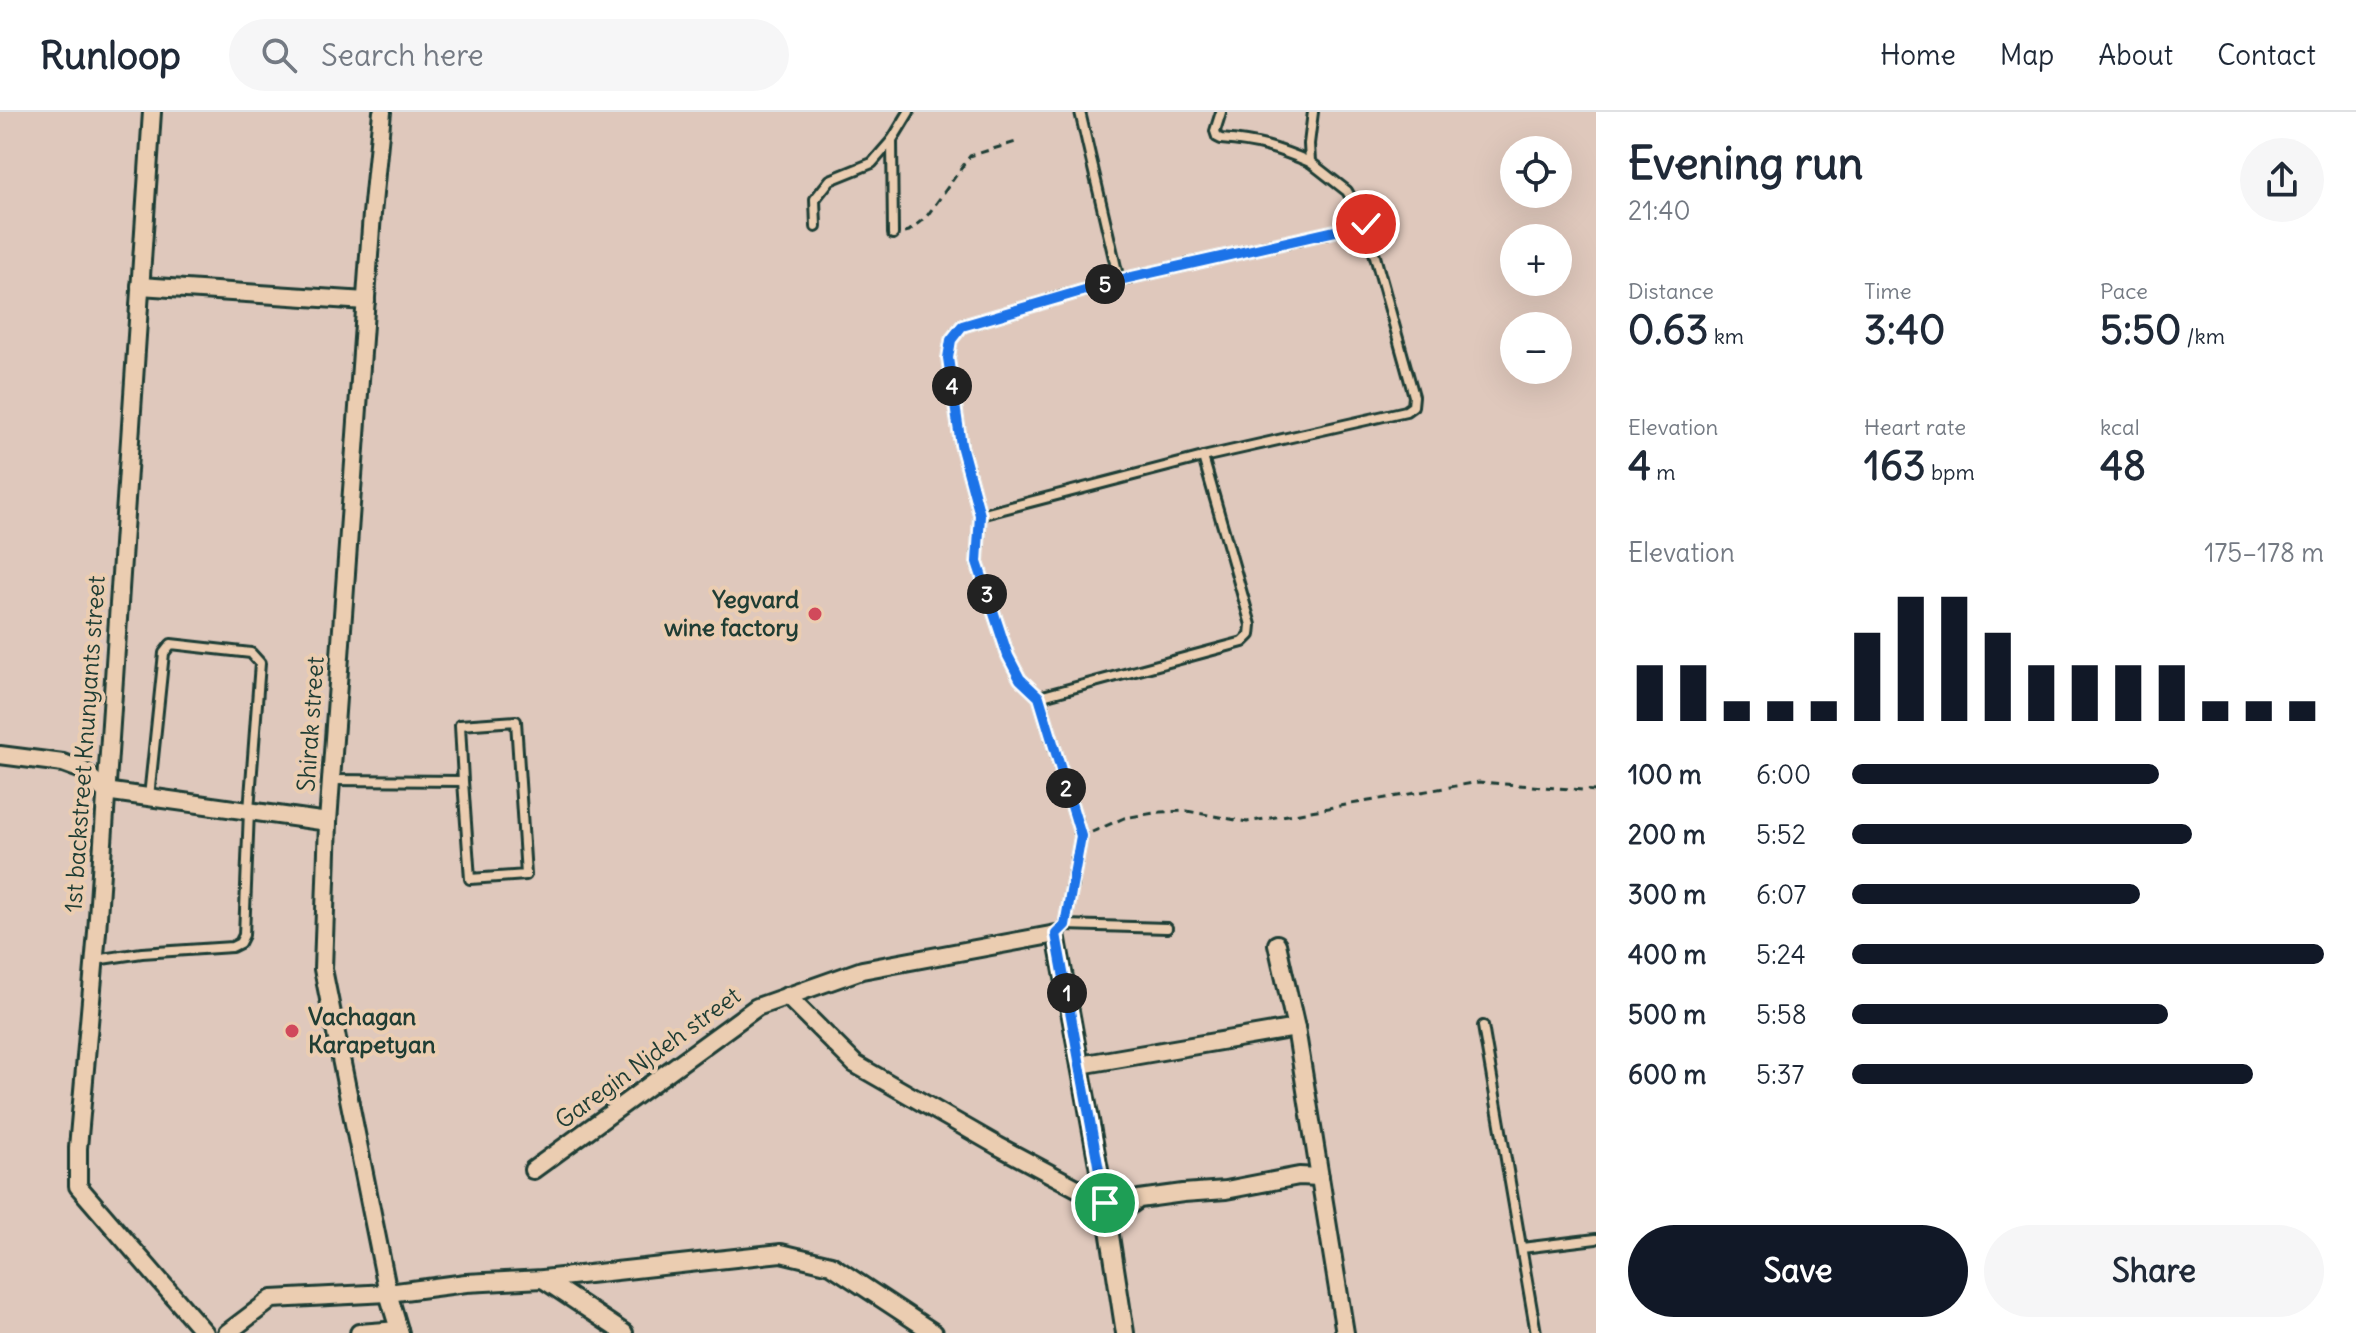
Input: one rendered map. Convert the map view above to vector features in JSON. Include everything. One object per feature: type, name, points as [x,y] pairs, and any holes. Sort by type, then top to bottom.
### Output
[{"type":"street","name":"1st backstreet Knunyants street","points":[[152,112],[94,961],[78,1148],[78,1186],[205,1333]]},
{"type":"street","name":"Shirak street","points":[[382,112],[328,822],[323,969],[388,1293],[400,1332]]},
{"type":"street","points":[[140,286],[366,301]]},
{"type":"street","points":[[0,755],[63,763],[82,770],[105,791],[328,822]]},
{"type":"street","points":[[1060,929],[1125,1333]]},
{"type":"street","name":"Garegin Njdeh street","points":[[533,1170],[757,1007],[862,970],[1060,929]]},
{"type":"street","points":[[1277,944],[1296,1028],[1345,1333]]},
{"type":"street","points":[[787,996],[855,1064],[1105,1203]]},
{"type":"street","points":[[1080,1065],[1296,1028]]},
{"type":"street","points":[[1108,1221],[1139,1199],[1226,1190],[1299,1176],[1320,1177]]},
{"type":"street","points":[[227,1333],[272,1299],[388,1293],[466,1283],[543,1279],[781,1253],[831,1265],[934,1333]]},
{"type":"street","points":[[543,1279],[618,1332]]},
{"type":"street","points":[[359,1333],[400,1332]]},
{"type":"lane","points":[[816,227],[815,199],[830,180],[872,163],[892,140],[909,112]]},
{"type":"lane","points":[[1080,112],[1119,280]]},
{"type":"lane","points":[[980,515],[1203,457],[1406,411],[1413,406],[1414,396],[1366,224],[1347,191],[1310,162],[1285,151],[1253,141],[1217,137],[1215,131],[1221,112]]},
{"type":"lane","points":[[1310,162],[1313,112]]},
{"type":"lane","points":[[892,140],[893,234]]},
{"type":"lane","points":[[1167,928],[1060,929],[1081,836],[1039,697],[1020,679],[1008,656],[977,562],[980,515],[961,445],[948,358],[951,340],[962,326],[1119,280],[1366,224]]},
{"type":"lane","points":[[1039,697],[1243,642],[1250,635],[1251,625],[1203,457]]},
{"type":"lane","points":[[94,961],[142,953],[232,947],[240,943],[244,935],[260,663],[251,653],[171,644],[164,653],[149,797]]},
{"type":"lane","points":[[516,721],[526,875],[470,879],[463,781],[460,725],[516,721]]},
{"type":"lane","points":[[332,780],[463,781]]},
{"type":"lane","points":[[1483,1026],[1536,1333]]},
{"type":"lane","points":[[1522,1248],[1596,1239]]},
{"type":"path","points":[[893,234],[909,231],[927,216],[970,156],[1019,141]]},
{"type":"path","points":[[1081,836],[1124,818],[1161,812],[1187,811],[1247,822],[1479,782],[1596,791]]},
{"type":"place","name":"Yegvard wine factory","points":[[815,614]]},
{"type":"place","name":"Vachagan Karapetyan","points":[[292,1031]]},
{"type":"route","points":[[1105,1203],[1056,934],[1065,925],[1081,836],[1039,697],[1020,679],[1008,656],[977,562],[980,515],[961,445],[948,358],[951,340],[962,326],[1119,280],[1366,224]]}]
